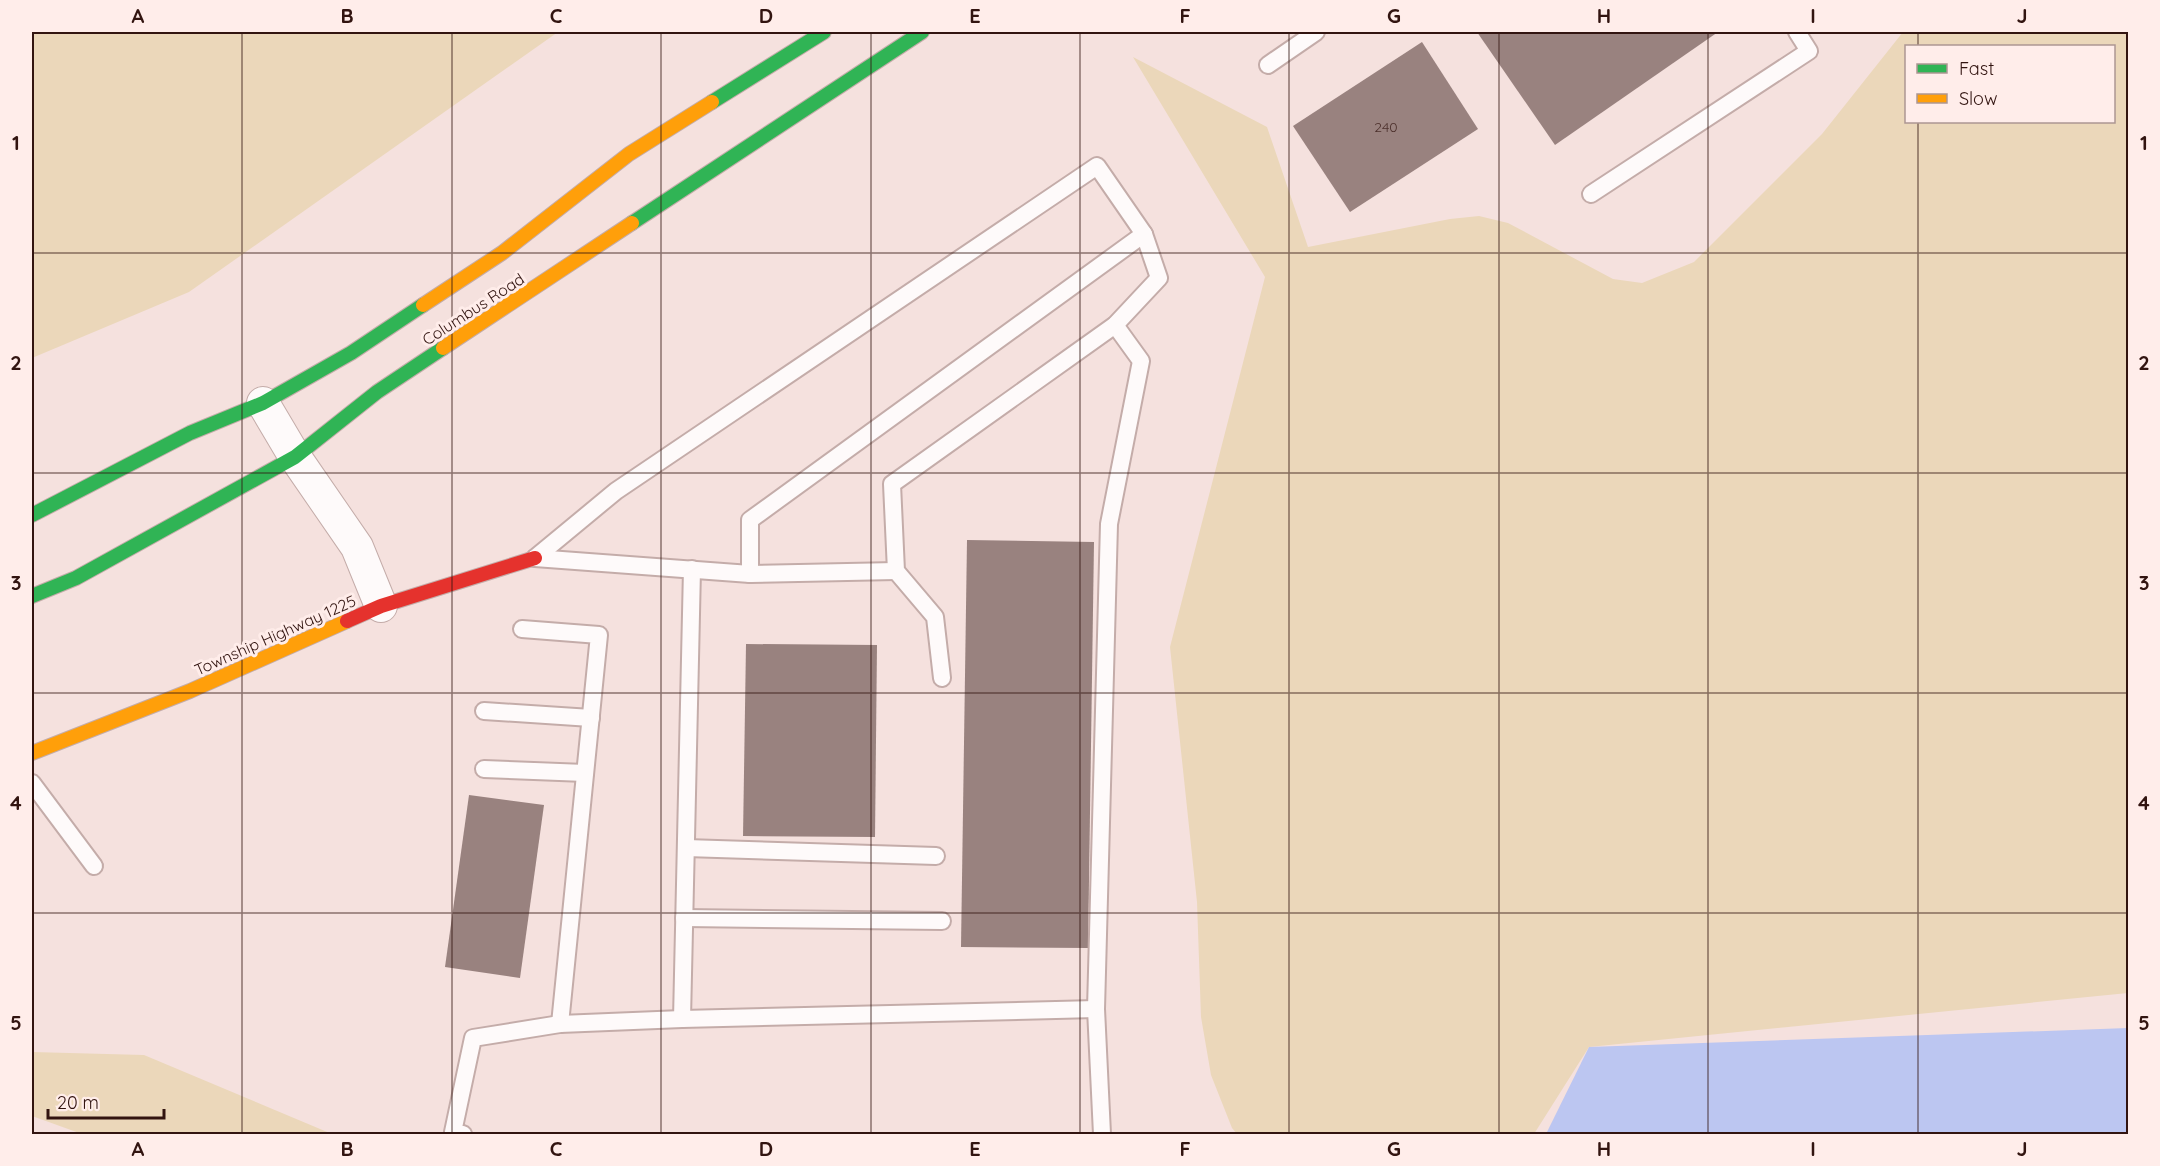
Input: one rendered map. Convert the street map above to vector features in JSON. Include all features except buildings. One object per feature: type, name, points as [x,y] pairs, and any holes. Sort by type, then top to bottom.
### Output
[{"type":"main road","name":"Columbus Road","points":[[32,514],[190,433],[263,403],[361,347],[502,253],[629,154],[824,32]]},
{"type":"main road","name":"Columbus Road","points":[[32,596],[76,578],[295,457],[377,392],[922,32]]},
{"type":"main road","name":"Township Highway 1225","points":[[32,753],[190,691],[381,606],[535,558]]},
{"type":"street","points":[[263,403],[295,457],[357,547],[381,606]]},
{"type":"lane","points":[[1268,64],[1316,32]]},
{"type":"lane","points":[[1591,194],[1809,51],[1797,32]]},
{"type":"lane","points":[[535,558],[616,491],[1097,166],[1144,234],[1159,278],[1115,325],[892,484],[896,572],[935,617],[942,678]]},
{"type":"lane","points":[[750,574],[750,520],[1144,234]]},
{"type":"lane","points":[[1102,1134],[1096,1009],[1109,524],[1141,361],[1115,325]]},
{"type":"lane","points":[[535,558],[750,574],[896,572]]},
{"type":"lane","points":[[682,1019],[692,569]]},
{"type":"lane","points":[[522,629],[599,635],[560,1024]]},
{"type":"lane","points":[[484,711],[591,718]]},
{"type":"lane","points":[[484,769],[585,773]]},
{"type":"lane","points":[[32,783],[94,866]]},
{"type":"lane","points":[[686,848],[936,856]]},
{"type":"lane","points":[[684,918],[942,921]]},
{"type":"lane","points":[[463,1134],[453,1132],[473,1038],[560,1024],[1096,1009]]},
{"type":"shaded area","points":[[32,32],[558,32],[189,292],[32,358]]},
{"type":"shaded area","points":[[1903,32],[2128,32],[2128,993],[1589,1047],[1534,1134],[1237,1134],[1232,1128],[1211,1075],[1201,1017],[1197,902],[1170,647],[1265,277],[1133,57],[1267,127],[1308,247],[1450,219],[1479,216],[1508,223],[1613,279],[1642,283],[1694,262],[1822,134]]},
{"type":"shaded area","points":[[32,1052],[144,1055],[332,1134],[82,1134],[32,1116]]},
{"type":"water","points":[[2128,1028],[2128,1134],[1546,1134],[1589,1047]]},
{"type":"traffic: fast","points":[[712,102],[824,32]]},
{"type":"traffic: fast","points":[[632,223],[922,32]]},
{"type":"traffic: fast","points":[[32,515],[190,433],[263,403],[351,353],[423,305]]},
{"type":"traffic: fast","points":[[32,596],[76,578],[295,457],[377,392],[443,348]]},
{"type":"traffic: slow","points":[[423,305],[502,253],[629,154],[712,102]]},
{"type":"traffic: slow","points":[[443,348],[632,223]]},
{"type":"traffic: slow","points":[[32,753],[190,691],[347,621]]},
{"type":"traffic: jam","points":[[347,621],[381,606],[535,558]]}]
